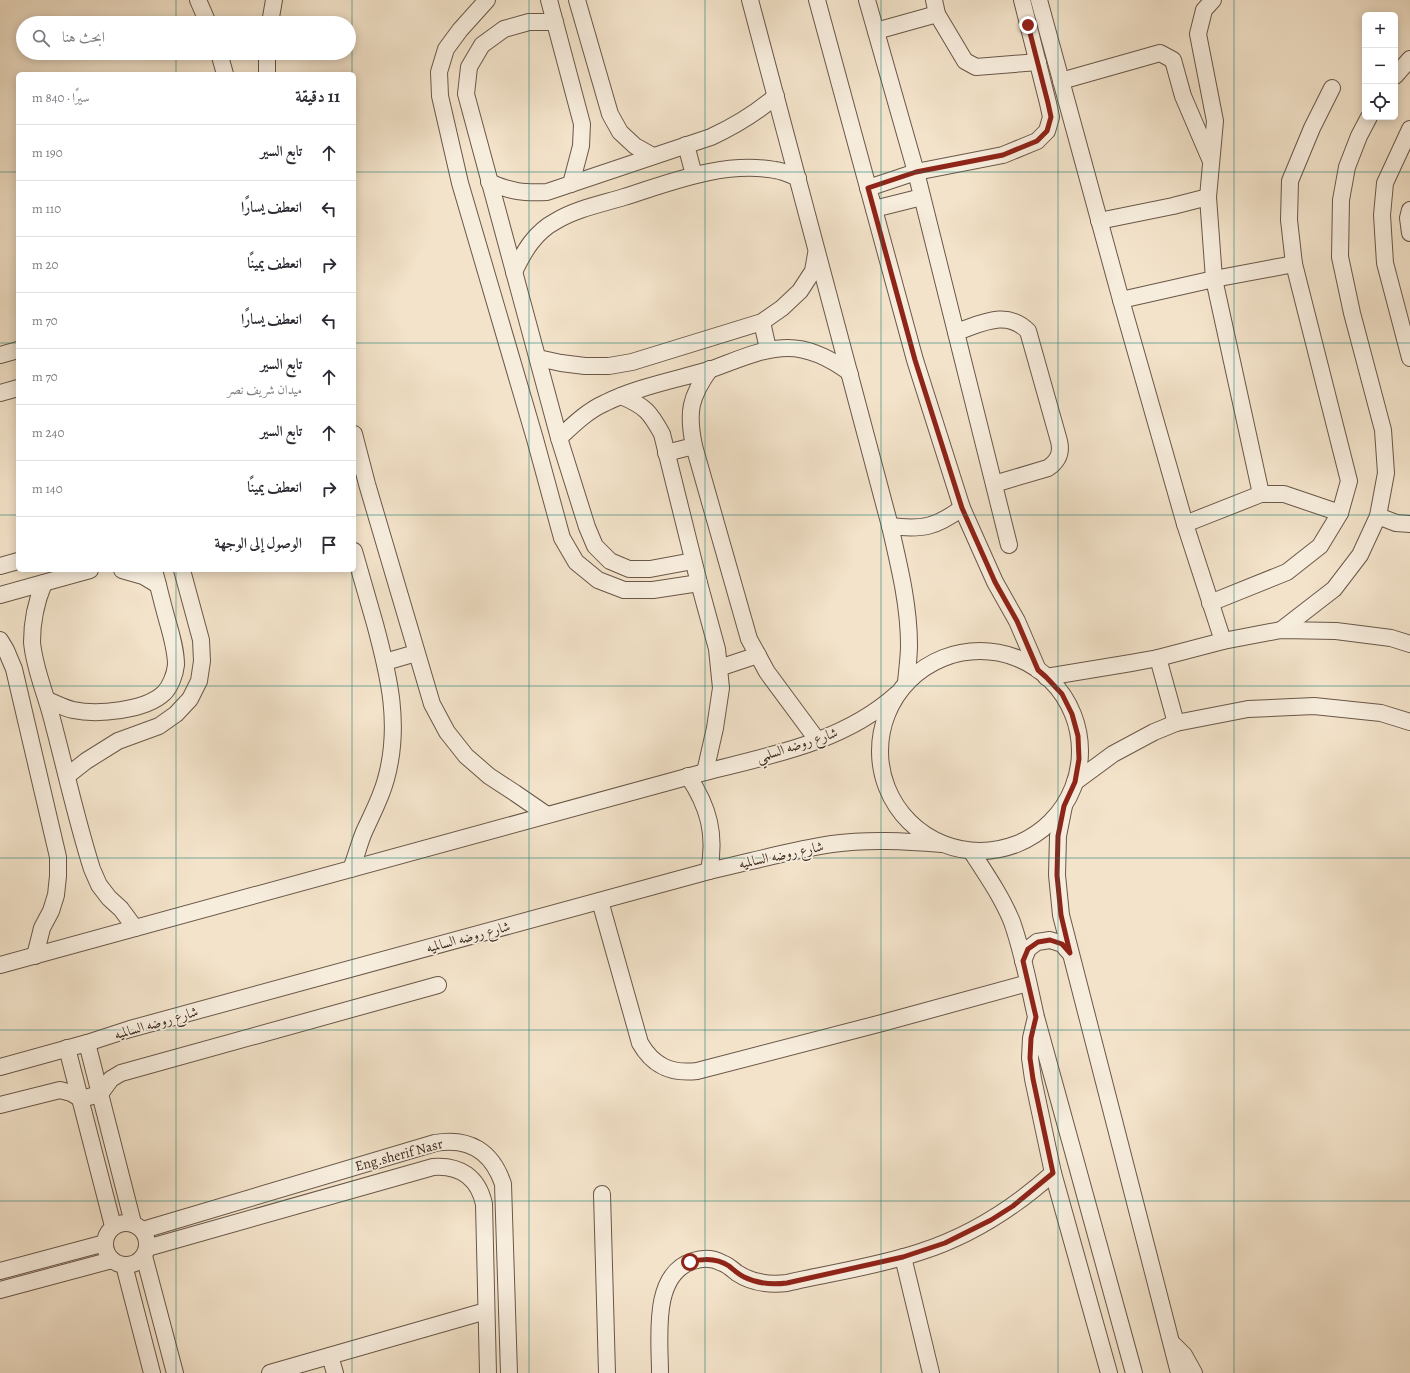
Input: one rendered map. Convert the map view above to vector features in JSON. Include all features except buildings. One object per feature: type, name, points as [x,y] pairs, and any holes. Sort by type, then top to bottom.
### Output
[{"type":"street","points":[[198,0],[205,16]]},
{"type":"street","points":[[271,16],[274,0]]},
{"type":"street","points":[[487,0],[460,30],[446,49],[439,72],[440,96],[460,183],[535,439],[562,538],[576,562],[598,580],[624,590],[652,590],[698,583]]},
{"type":"street","points":[[549,0],[582,124],[581,146],[569,185],[575,212]]},
{"type":"street","points":[[578,0],[610,114],[620,132],[635,146],[653,156]]},
{"type":"street","points":[[750,0],[854,391]]},
{"type":"street","points":[[817,0],[915,360],[962,508],[995,582],[1017,621],[1042,674],[1062,694],[1072,714],[1078,736],[1079,759],[1075,782],[1064,806],[1058,836],[1057,875],[1061,915],[1169,1340],[1179,1373]]},
{"type":"street","points":[[867,0],[916,172],[1009,545]]},
{"type":"street","points":[[868,188],[916,172],[1003,155],[1037,141],[1047,131],[1051,117],[1022,0]]},
{"type":"street","points":[[1039,0],[1184,524],[1223,640]]},
{"type":"street","points":[[1213,0],[1204,10],[1198,34],[1215,121],[1208,197],[1214,279],[1261,494]]},
{"type":"street","points":[[876,31],[935,7],[966,61],[976,66],[1038,62]]},
{"type":"street","points":[[555,22],[529,22],[504,29],[482,45],[469,67],[466,94],[559,438],[587,527],[595,546],[610,561],[629,569],[650,569],[694,561]]},
{"type":"street","points":[[1061,81],[1160,53],[1173,60],[1183,96],[1211,161]]},
{"type":"street","points":[[1398,73],[1410,59]]},
{"type":"street","points":[[221,60],[224,72]]},
{"type":"street","points":[[267,72],[268,60]]},
{"type":"street","points":[[1210,603],[1287,572],[1320,546],[1340,513],[1349,481],[1294,264],[1289,220],[1290,181],[1312,128],[1332,88]]},
{"type":"street","points":[[490,182],[508,190],[528,193],[548,192],[711,137],[735,126],[757,112],[776,96]]},
{"type":"street","points":[[1281,630],[1334,589],[1360,555],[1378,516],[1386,473],[1383,430],[1352,313],[1340,257],[1340,200],[1347,167],[1367,120]]},
{"type":"street","points":[[1410,129],[1385,183],[1382,215],[1385,263],[1410,358]]},
{"type":"street","points":[[686,145],[694,175]]},
{"type":"street","points":[[514,272],[524,252],[537,235],[555,221],[575,212],[694,175],[721,170],[748,168],[776,170],[798,178]]},
{"type":"street","points":[[874,209],[922,197]]},
{"type":"street","points":[[1099,221],[1173,206],[1208,197]]},
{"type":"street","points":[[1410,210],[1408,218],[1410,233]]},
{"type":"street","points":[[538,358],[561,364],[609,366],[632,362],[762,322],[782,308],[800,291],[813,271],[817,250]]},
{"type":"street","points":[[1121,300],[1214,279],[1294,264]]},
{"type":"street","points":[[956,332],[1000,319],[1012,320],[1028,330],[1060,441],[1061,446],[1059,456],[1048,468],[994,484]]},
{"type":"street","points":[[762,322],[768,349]]},
{"type":"street","points":[[559,438],[588,413],[604,403],[621,396],[710,369],[768,349],[789,348],[811,351],[831,360],[849,372],[890,526],[900,568],[906,607],[909,645],[902,688],[884,720],[879,750],[883,779],[896,806],[916,828],[942,844],[971,851],[998,849],[1024,841],[1046,826],[1064,806]]},
{"type":"street","points":[[0,355],[16,351]]},
{"type":"street","points":[[710,369],[698,386],[691,405],[690,426],[694,446],[749,639],[767,672],[818,741]]},
{"type":"street","points":[[0,393],[16,389]]},
{"type":"street","points":[[621,396],[639,404],[653,417],[662,434],[694,561],[698,583],[717,649],[721,688],[715,728],[704,772]]},
{"type":"street","points":[[356,442],[367,484],[432,704],[447,732],[466,756],[489,776],[547,816]]},
{"type":"street","points":[[666,453],[694,446]]},
{"type":"street","points":[[1184,524],[1261,494],[1284,494],[1340,513]]},
{"type":"street","points":[[890,526],[910,529],[928,526],[946,519],[962,508]]},
{"type":"street","points":[[1378,516],[1396,523],[1410,524]]},
{"type":"street","points":[[351,869],[364,832],[382,792],[392,749],[394,720],[392,698],[385,662],[356,558]]},
{"type":"street","points":[[0,566],[16,562]]},
{"type":"street","points":[[0,595],[82,572]]},
{"type":"street","points":[[47,700],[72,710],[94,712],[115,711],[152,702],[164,693],[172,679],[176,666],[175,651],[156,578],[129,572]]},
{"type":"street","points":[[67,776],[86,761],[113,744],[159,726],[176,714],[190,699],[198,681],[202,661],[201,640],[183,572]]},
{"type":"street","points":[[44,582],[36,603],[32,624],[32,644],[36,664],[92,869],[99,885],[109,898],[121,909],[135,928]]},
{"type":"street","points":[[1042,674],[1103,669],[1158,658],[1223,640],[1281,630],[1336,631],[1391,638],[1410,644]]},
{"type":"street","points":[[0,640],[14,669],[58,857],[56,895],[51,911],[42,928],[35,956]]},
{"type":"street","name":"شارع روضه السلمي","points":[[688,776],[786,751],[818,741],[863,719],[884,706],[924,667],[946,657],[970,652],[994,652],[1017,659],[1042,674]]},
{"type":"street","points":[[385,662],[416,653]]},
{"type":"street","points":[[719,668],[758,655]]},
{"type":"street","points":[[1158,658],[1176,723]]},
{"type":"street","points":[[14,669],[36,664]]},
{"type":"street","points":[[1075,782],[1113,754],[1176,723],[1248,709],[1314,706],[1381,713],[1410,722]]},
{"type":"street","points":[[0,965],[547,816],[688,776],[697,788],[708,814],[712,843],[712,857],[709,871]]},
{"type":"street","name":"شارع روضه السالميه","points":[[0,1066],[87,1043],[130,1029],[709,871],[833,844],[887,841],[942,844]]},
{"type":"street","points":[[971,851],[993,885],[1012,922],[1036,1017],[1134,1373]]},
{"type":"street","points":[[600,901],[640,1043],[653,1060],[673,1071],[697,1071],[1028,983]]},
{"type":"street","points":[[1023,961],[1028,949],[1038,942],[1050,940],[1062,944],[1070,953]]},
{"type":"street","points":[[0,1105],[60,1090],[71,1093],[81,1099],[100,1094],[111,1079],[121,1073],[438,985]]},
{"type":"street","points":[[1036,1017],[1031,1038],[1030,1058],[1033,1079],[1053,1173],[1109,1373]]},
{"type":"street","points":[[87,1043],[138,1227],[147,1238],[146,1252],[176,1373]]},
{"type":"street","points":[[67,1048],[113,1226]]},
{"type":"street","name":"Eng.sherif Nasr","points":[[138,1227],[435,1143],[446,1141],[468,1144],[478,1149],[494,1164],[500,1173],[503,1184],[509,1373]]},
{"type":"street","points":[[0,1290],[118,1262],[136,1263],[146,1252],[433,1167],[443,1166],[462,1172],[477,1185],[482,1194],[484,1204],[488,1373]]},
{"type":"street","points":[[660,1373],[660,1322],[662,1298],[669,1280],[682,1266],[699,1260],[715,1260],[723,1263],[744,1277],[761,1283],[778,1284],[794,1282],[903,1257],[945,1243],[991,1220],[1013,1206],[1053,1173]]},
{"type":"street","points":[[602,1194],[607,1373]]},
{"type":"street","points":[[138,1227],[123,1222],[113,1226],[106,1236],[105,1242],[106,1252],[118,1262],[152,1373]]},
{"type":"street","points":[[0,1271],[105,1242]]},
{"type":"street","points":[[903,1257],[931,1373]]},
{"type":"street","points":[[270,1373],[486,1311]]},
{"type":"street","points":[[1169,1340],[1184,1355],[1194,1373]]},
{"type":"street","points":[[330,1356],[335,1373]]},
{"type":"route","points":[[690,1262],[707,1259],[715,1260],[730,1267],[744,1277],[761,1283],[778,1284],[903,1257],[945,1243],[991,1220],[1013,1206],[1053,1173],[1030,1058],[1031,1038],[1036,1017],[1023,961],[1028,949],[1038,942],[1050,940],[1062,944],[1070,953],[1061,915],[1057,875],[1058,836],[1064,806],[1075,782],[1079,759],[1078,736],[1072,714],[1062,694],[1038,670],[1017,621],[995,582],[962,508],[915,360],[868,188],[916,172],[1003,155],[1037,141],[1047,131],[1051,117],[1028,25]]}]
